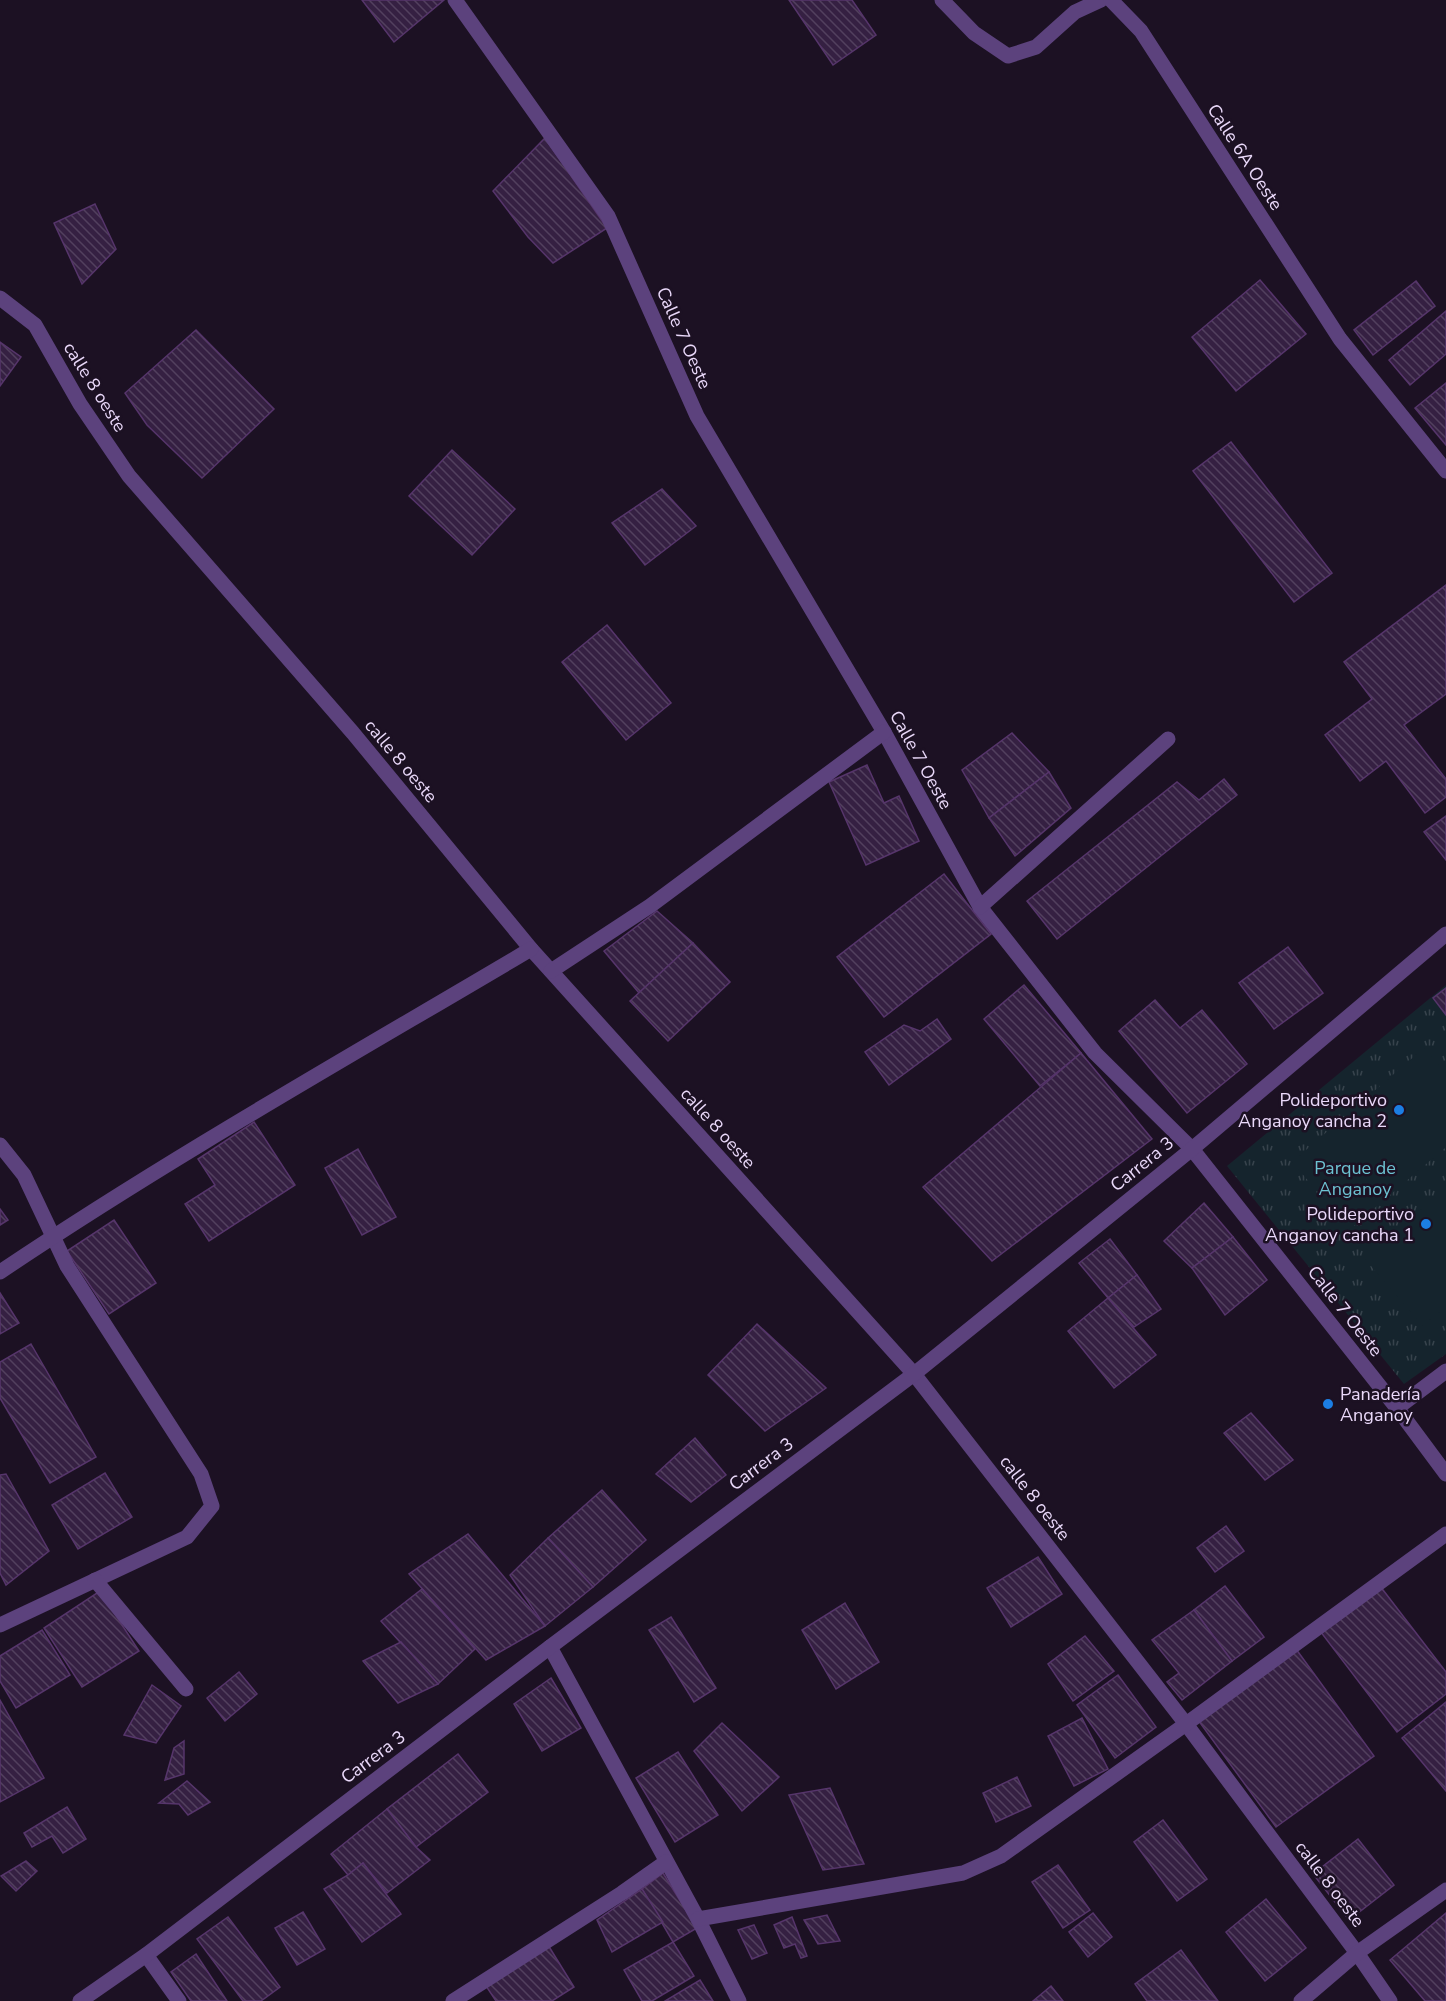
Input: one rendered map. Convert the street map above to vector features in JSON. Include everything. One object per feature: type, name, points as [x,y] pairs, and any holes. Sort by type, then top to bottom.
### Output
[{"type":"street","name":"Calle 7 Oeste","points":[[455,0],[608,216],[697,416],[884,732],[980,907],[1095,1053],[1192,1149],[1446,1474]]},
{"type":"street","points":[[942,0],[974,33],[1008,56],[1036,47],[1075,12],[1101,0]]},
{"type":"street","name":"Calle 6A Oeste","points":[[1111,0],[1141,31],[1340,339],[1446,471]]},
{"type":"street","name":"calle 8 oeste","points":[[0,298],[35,325],[80,404],[129,476],[353,733],[531,949],[914,1374],[1186,1724],[1357,1953],[1390,2001]]},
{"type":"street","points":[[551,971],[650,906],[884,732]]},
{"type":"street","points":[[980,907],[1168,739]]},
{"type":"street","name":"Carrera 3","points":[[80,2001],[146,1955],[550,1647],[914,1374],[1192,1149],[1446,934]]},
{"type":"street","points":[[0,1272],[53,1236],[283,1095],[531,949]]},
{"type":"street","points":[[0,1145],[24,1175],[67,1266],[201,1474],[212,1506],[187,1537],[0,1625]]},
{"type":"street","points":[[1396,1408],[1446,1371]]},
{"type":"street","points":[[698,1918],[963,1873],[1001,1856],[1446,1534]]},
{"type":"street","points":[[95,1580],[186,1689]]},
{"type":"street","points":[[550,1647],[698,1918],[739,2001]]},
{"type":"street","points":[[453,2001],[622,1893],[666,1862]]},
{"type":"street","points":[[1301,2001],[1357,1953],[1446,1890]]},
{"type":"street","points":[[146,1955],[179,2001]]},
{"type":"green space","name":"Parque de Anganoy","points":[[1446,985],[1446,1354],[1404,1384],[1227,1166]]},
{"type":"green space","name":"Polideportivo Anganoy cancha 2","points":[[1424,1048],[1446,1073],[1446,1147],[1350,1229],[1292,1162]]},
{"type":"green space","name":"Polideportivo Anganoy cancha 1","points":[[1446,1188],[1446,1306],[1423,1326],[1365,1259]]},
{"type":"building","points":[[362,0],[444,0],[394,42]]},
{"type":"building","points":[[789,0],[852,0],[876,35],[833,65]]},
{"type":"building","points":[[545,138],[607,228],[553,263],[528,237],[493,191]]},
{"type":"building","points":[[95,204],[116,249],[82,284],[54,223]]},
{"type":"building","points":[[1260,280],[1306,334],[1236,391],[1192,337]]},
{"type":"building","points":[[1416,281],[1435,306],[1373,355],[1354,330]]},
{"type":"building","points":[[1446,311],[1446,354],[1410,385],[1389,360]]},
{"type":"building","points":[[196,330],[274,409],[202,478],[147,425],[125,393]]},
{"type":"building","points":[[0,342],[21,357],[0,386]]},
{"type":"building","points":[[1446,383],[1446,445],[1415,408]]},
{"type":"building","points":[[1231,442],[1332,573],[1294,602],[1193,471]]},
{"type":"building","points":[[452,450],[515,509],[472,555],[409,496]]},
{"type":"building","points":[[662,489],[696,526],[645,565],[612,523]]},
{"type":"building","points":[[1446,585],[1446,694],[1404,725],[1446,779],[1446,797],[1425,813],[1386,761],[1360,781],[1325,735],[1372,699],[1344,662]]},
{"type":"building","points":[[607,625],[671,703],[626,740],[562,662]]},
{"type":"building","points":[[1012,733],[1049,772],[989,818],[962,770]]},
{"type":"building","points":[[867,765],[884,803],[899,796],[919,841],[866,865],[829,782]]},
{"type":"building","points":[[1049,772],[1071,808],[1015,856],[989,818]]},
{"type":"building","points":[[1224,779],[1237,795],[1057,939],[1027,901],[1177,782],[1199,800]]},
{"type":"building","points":[[1446,816],[1446,860],[1424,832]]},
{"type":"building","points":[[944,874],[991,934],[884,1017],[837,957]]},
{"type":"building","points":[[657,911],[693,943],[639,993],[604,951]]},
{"type":"building","points":[[693,943],[730,982],[668,1041],[630,1001]]},
{"type":"building","points":[[1288,947],[1323,993],[1274,1029],[1239,983]]},
{"type":"building","points":[[1024,985],[1081,1053],[1040,1086],[984,1019]]},
{"type":"building","points":[[1446,988],[1446,1015],[1433,998]]},
{"type":"building","points":[[1155,1000],[1180,1028],[1202,1010],[1247,1064],[1187,1113],[1119,1031]]},
{"type":"building","points":[[937,1019],[951,1039],[889,1085],[865,1052],[904,1025],[920,1031]]},
{"type":"building","points":[[1081,1053],[1152,1139],[992,1261],[923,1187]]},
{"type":"building","points":[[254,1122],[295,1185],[209,1241],[185,1204],[215,1185],[198,1159]]},
{"type":"building","points":[[358,1149],[396,1217],[362,1235],[325,1168]]},
{"type":"building","points":[[1204,1203],[1233,1237],[1192,1268],[1164,1241]]},
{"type":"building","points":[[0,1209],[8,1220],[0,1225]]},
{"type":"building","points":[[114,1220],[156,1283],[109,1314],[67,1251]]},
{"type":"building","points":[[1233,1237],[1267,1280],[1225,1315],[1192,1268]]},
{"type":"building","points":[[1110,1239],[1137,1275],[1108,1298],[1079,1263]]},
{"type":"building","points":[[1137,1275],[1161,1309],[1134,1327],[1108,1298]]},
{"type":"building","points":[[0,1293],[19,1323],[0,1334]]},
{"type":"building","points":[[1108,1298],[1156,1355],[1114,1388],[1068,1331]]},
{"type":"building","points":[[757,1324],[826,1388],[765,1431],[708,1375]]},
{"type":"building","points":[[31,1344],[96,1457],[50,1483],[0,1398],[0,1362]]},
{"type":"building","points":[[1251,1413],[1293,1460],[1265,1480],[1224,1433]]},
{"type":"building","points":[[695,1438],[726,1475],[691,1502],[656,1474]]},
{"type":"building","points":[[105,1473],[132,1517],[78,1549],[52,1505]]},
{"type":"building","points":[[6,1474],[49,1551],[6,1585],[0,1573],[0,1475]]},
{"type":"building","points":[[602,1490],[646,1540],[593,1587],[548,1538]]},
{"type":"building","points":[[1226,1526],[1244,1551],[1215,1572],[1197,1548]]},
{"type":"building","points":[[468,1534],[545,1626],[486,1660],[409,1574]]},
{"type":"building","points":[[548,1538],[593,1587],[545,1626],[510,1575]]},
{"type":"building","points":[[1038,1557],[1062,1594],[1011,1627],[987,1588]]},
{"type":"building","points":[[1225,1586],[1264,1637],[1232,1661],[1194,1610]]},
{"type":"building","points":[[1380,1586],[1446,1672],[1446,1694],[1397,1732],[1320,1631]]},
{"type":"building","points":[[422,1589],[475,1649],[438,1684],[381,1621]]},
{"type":"building","points":[[100,1591],[139,1651],[82,1687],[44,1628]]},
{"type":"building","points":[[845,1603],[879,1662],[836,1689],[802,1630]]},
{"type":"building","points":[[1194,1610],[1232,1661],[1182,1700],[1167,1682],[1179,1673],[1152,1640]]},
{"type":"building","points":[[671,1617],[716,1688],[694,1702],[649,1630]]},
{"type":"building","points":[[42,1630],[70,1675],[16,1708],[0,1681],[0,1656]]},
{"type":"building","points":[[1085,1636],[1114,1671],[1073,1701],[1048,1664]]},
{"type":"building","points":[[401,1642],[438,1684],[398,1703],[363,1661]]},
{"type":"building","points":[[1296,1649],[1374,1756],[1276,1827],[1198,1720]]},
{"type":"building","points":[[239,1672],[257,1694],[225,1721],[207,1698]]},
{"type":"building","points":[[1118,1675],[1156,1727],[1115,1758],[1077,1705]]},
{"type":"building","points":[[551,1678],[581,1728],[542,1751],[514,1704]]},
{"type":"building","points":[[152,1685],[181,1706],[156,1743],[124,1735]]},
{"type":"building","points":[[0,1700],[44,1778],[0,1802]]},
{"type":"building","points":[[1446,1702],[1446,1791],[1402,1738]]},
{"type":"building","points":[[1082,1718],[1108,1769],[1074,1786],[1048,1736]]},
{"type":"building","points":[[722,1723],[779,1777],[742,1811],[694,1751]]},
{"type":"building","points":[[184,1741],[184,1774],[165,1780],[174,1748]]},
{"type":"building","points":[[678,1752],[718,1815],[675,1842],[636,1778]]},
{"type":"building","points":[[458,1754],[488,1792],[416,1847],[387,1809]]},
{"type":"building","points":[[1017,1777],[1031,1806],[996,1822],[983,1793]]},
{"type":"building","points":[[187,1781],[210,1802],[188,1815],[179,1804],[159,1803]]},
{"type":"building","points":[[830,1788],[864,1864],[823,1870],[789,1795]]},
{"type":"building","points":[[67,1807],[86,1839],[63,1853],[52,1836],[32,1847],[24,1833]]},
{"type":"building","points":[[387,1809],[416,1847],[430,1860],[387,1893],[363,1863],[348,1875],[331,1854]]},
{"type":"building","points":[[1163,1820],[1207,1879],[1177,1901],[1134,1842]]},
{"type":"building","points":[[1358,1839],[1394,1885],[1349,1920],[1313,1874]]},
{"type":"building","points":[[26,1861],[37,1871],[16,1891],[1,1876]]},
{"type":"building","points":[[363,1863],[401,1914],[362,1942],[324,1889]]},
{"type":"building","points":[[1058,1865],[1090,1910],[1063,1928],[1032,1882]]},
{"type":"building","points":[[663,1873],[697,1928],[673,1942],[642,1889]]},
{"type":"building","points":[[642,1889],[663,1922],[612,1952],[597,1920]]},
{"type":"building","points":[[1266,1899],[1306,1948],[1265,1981],[1226,1932]]},
{"type":"building","points":[[303,1912],[325,1949],[297,1965],[275,1928]]},
{"type":"building","points":[[1093,1913],[1112,1937],[1088,1957],[1069,1932]]},
{"type":"building","points":[[1446,1913],[1446,2001],[1425,2001],[1390,1960]]},
{"type":"building","points":[[827,1915],[840,1941],[818,1944],[804,1920]]},
{"type":"building","points":[[228,1917],[280,1987],[261,2001],[243,2001],[197,1939]]},
{"type":"building","points":[[792,1917],[807,1956],[801,1958],[795,1944],[784,1948],[774,1925]]},
{"type":"building","points":[[754,1925],[767,1953],[752,1959],[738,1930]]},
{"type":"building","points":[[673,1942],[694,1976],[652,2001],[642,2001],[624,1970]]},
{"type":"building","points":[[548,1945],[574,1987],[552,2001],[496,2001],[486,1986]]},
{"type":"building","points":[[1181,1950],[1218,2001],[1147,2001],[1135,1984]]},
{"type":"building","points":[[196,1954],[227,2001],[191,2001],[171,1972]]},
{"type":"building","points":[[700,1980],[713,2001],[665,2001]]},
{"type":"building","points":[[1051,1986],[1063,2001],[1033,2001]]},
{"type":"place","name":"Polideportivo Anganoy cancha 2","points":[[1399,1110]]},
{"type":"place","name":"Polideportivo Anganoy cancha 1","points":[[1426,1224]]},
{"type":"place","name":"Panadería Anganoy","points":[[1328,1404]]}]
